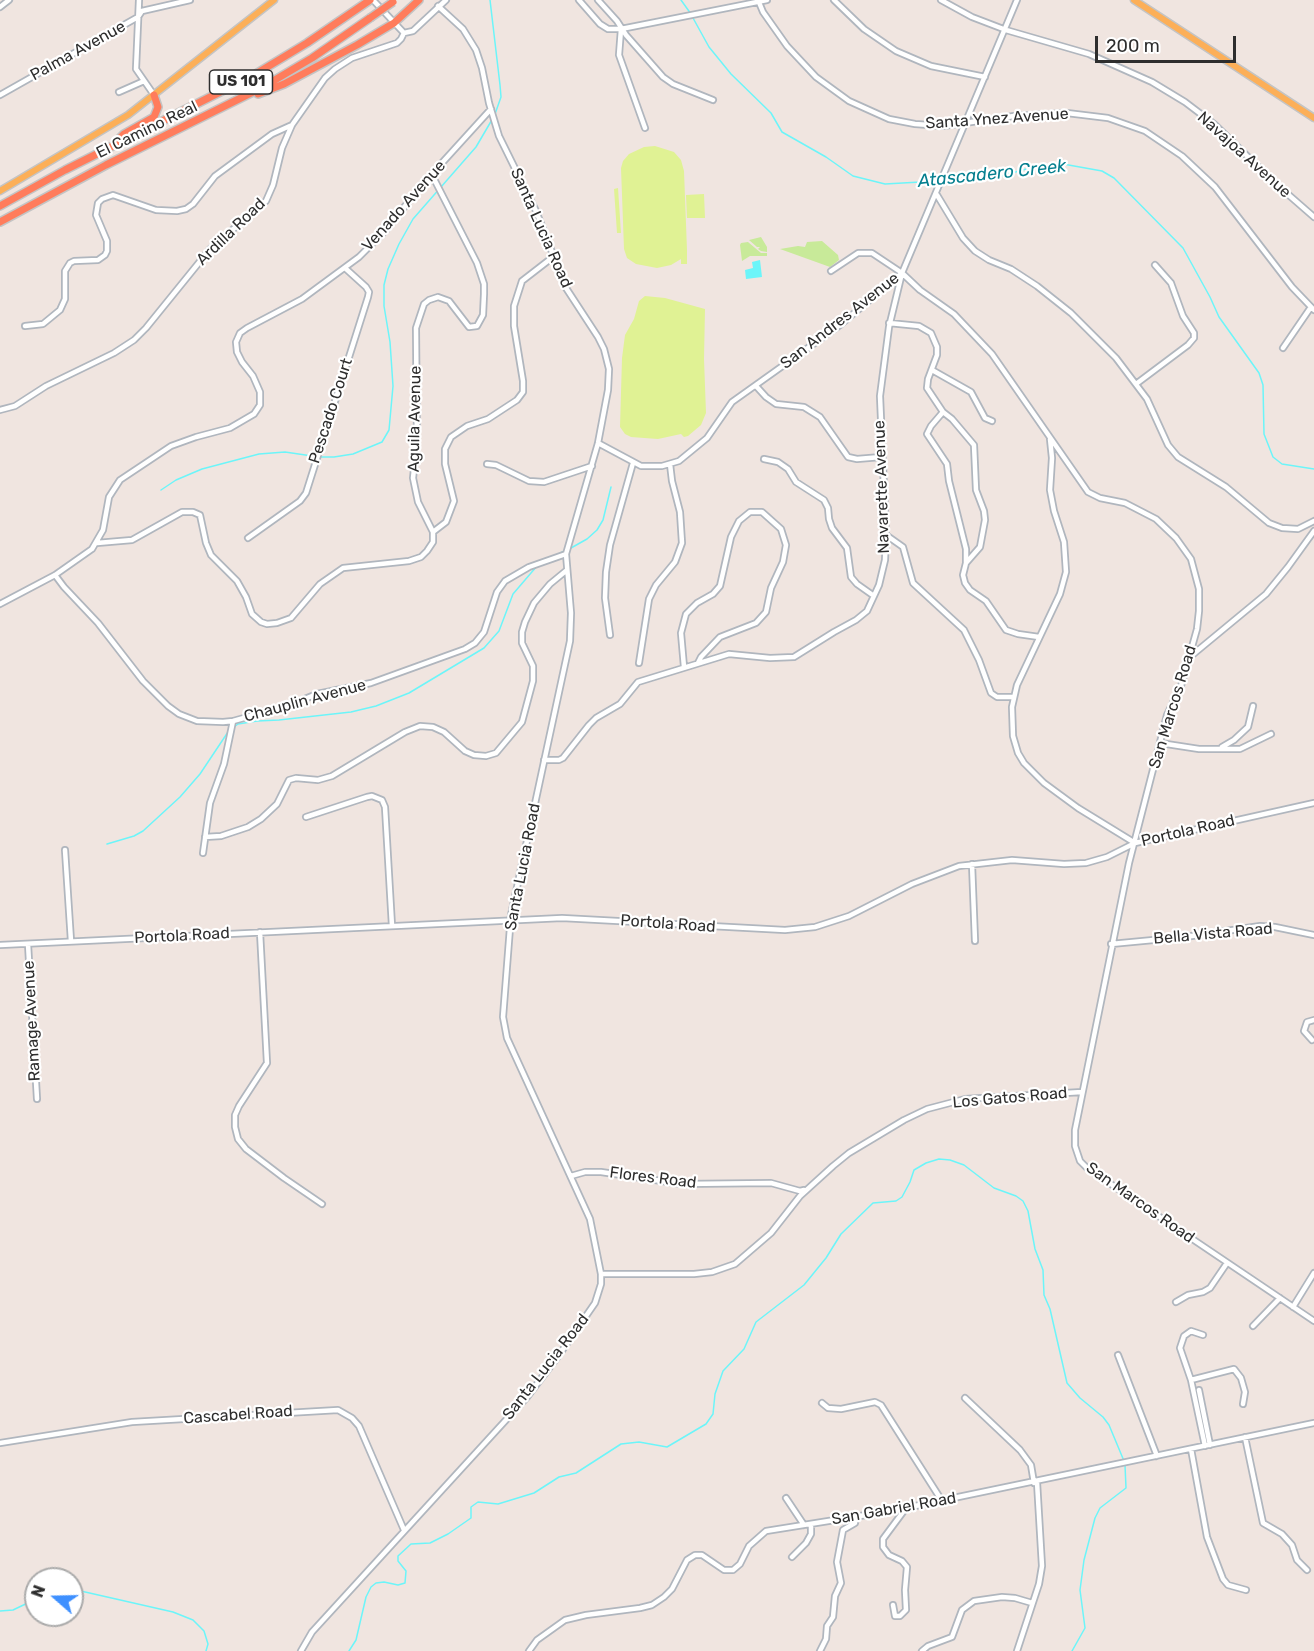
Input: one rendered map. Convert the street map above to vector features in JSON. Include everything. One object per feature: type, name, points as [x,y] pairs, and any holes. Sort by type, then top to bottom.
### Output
[{"type":"highway","name":"El Camino Real","points":[[0,206],[114,145],[254,75],[308,43],[372,0]]},
{"type":"highway","points":[[233,103],[284,84],[339,56],[394,23],[419,0]]},
{"type":"highway","name":"El Camino Real","points":[[0,222],[106,165],[233,103],[303,63],[394,1]]},
{"type":"highway","points":[[114,145],[124,134],[154,117],[158,107],[154,95]]},
{"type":"main road","name":"El Camino Real","points":[[0,190],[108,129],[274,0]]},
{"type":"main road","points":[[1134,0],[1314,118]]},
{"type":"street","points":[[0,7],[9,0]]},
{"type":"street","points":[[139,0],[137,72],[154,95]]},
{"type":"street","name":"Palma Avenue","points":[[0,95],[138,17],[142,11],[190,0]]},
{"type":"street","points":[[372,0],[404,33]]},
{"type":"street","name":"Ardilla Road","points":[[0,410],[15,406],[46,386],[122,349],[140,334],[210,249],[266,201],[273,185],[282,148],[292,125],[321,83],[335,69],[352,58],[397,43],[404,33],[413,31],[446,0]]},
{"type":"street","points":[[579,0],[600,24],[608,29],[621,29],[767,0]]},
{"type":"street","points":[[598,0],[663,76],[673,84],[713,100]]},
{"type":"street","points":[[834,0],[864,29],[896,51],[932,66],[985,77]]},
{"type":"street","name":"Navajoa Avenue","points":[[941,0],[972,17],[1006,30],[1089,54],[1152,82],[1185,102],[1214,124],[1314,217]]},
{"type":"street","name":"San Andres Avenue","points":[[598,443],[633,463],[648,467],[679,461],[697,448],[716,427],[732,402],[840,325],[902,273],[1017,0]]},
{"type":"street","name":"Santa Ynez Avenue","points":[[758,1],[775,30],[816,77],[849,100],[876,114],[902,123],[944,126],[1040,114],[1067,113],[1108,118],[1145,131],[1182,156],[1215,188],[1292,287],[1313,309]]},
{"type":"street","name":"Santa Lucia Road","points":[[302,1651],[312,1632],[540,1380],[595,1303],[599,1293],[601,1274],[590,1219],[506,1032],[503,1011],[510,920],[570,641],[571,613],[566,554],[598,443],[609,382],[606,356],[598,337],[566,288],[536,211],[500,136],[476,50],[463,29],[438,6]]},
{"type":"street","points":[[621,29],[619,55],[645,128]]},
{"type":"street","points":[[118,92],[144,81]]},
{"type":"street","name":"Venado Avenue","points":[[97,543],[103,530],[109,497],[120,480],[171,446],[230,428],[251,417],[257,411],[261,401],[259,388],[237,352],[236,342],[243,331],[302,299],[359,257],[386,230],[491,109]]},
{"type":"street","points":[[26,326],[43,324],[60,310],[65,299],[65,271],[70,263],[98,260],[107,251],[107,241],[96,215],[98,203],[102,199],[112,195],[156,210],[186,209],[193,204],[215,177],[272,134],[292,125]]},
{"type":"street","name":"Aguila Avenue","points":[[432,175],[477,263],[484,284],[483,315],[477,326],[469,327],[449,302],[438,297],[426,302],[415,335],[417,443],[413,478],[418,502],[433,532]]},
{"type":"street","points":[[936,194],[970,247],[1037,286],[1071,313],[1116,358],[1153,409],[1168,445],[1178,457],[1226,487],[1269,523],[1282,528],[1298,529],[1314,521]]},
{"type":"street","name":"San Marcos Road","points":[[831,271],[858,253],[866,252],[878,256],[902,273],[920,291],[954,314],[980,339],[1002,368],[1089,492],[1100,498],[1125,503],[1149,514],[1170,531],[1191,559],[1199,589],[1199,611],[1191,656],[1181,686],[1167,715],[1135,843],[1082,1092],[1074,1138],[1076,1151],[1080,1161],[1088,1168],[1314,1321]]},
{"type":"street","points":[[0,604],[55,575],[87,553],[97,543],[132,540],[182,512],[193,512],[200,515],[206,543],[214,559],[237,581],[252,614],[261,622],[273,624],[291,618],[320,584],[343,568],[409,561],[421,557],[430,547],[434,537],[433,532],[446,522],[454,501],[445,464],[446,448],[451,437],[467,426],[488,419],[516,400],[523,392],[514,327],[514,306],[522,282],[553,257]]},
{"type":"street","points":[[1137,384],[1194,338],[1194,333],[1183,316],[1171,283],[1155,265]]},
{"type":"street","name":"Pescado Court","points":[[248,538],[300,501],[306,493],[369,292],[345,268]]},
{"type":"street","name":"Navarette Avenue","points":[[544,760],[563,758],[589,724],[620,704],[638,682],[658,678],[684,667],[734,653],[754,657],[794,657],[867,611],[883,570],[886,535],[880,396],[889,323],[902,273]]},
{"type":"street","points":[[1283,348],[1313,309]]},
{"type":"street","points":[[889,323],[919,326],[931,333],[937,347],[937,355],[927,388],[943,412],[966,434],[975,450],[976,490],[985,520],[983,540],[978,552],[966,563]]},
{"type":"street","points":[[932,370],[971,393],[986,418],[992,421]]},
{"type":"street","points":[[756,386],[776,404],[804,406],[820,417],[848,457],[857,459],[881,457]]},
{"type":"street","points":[[943,412],[927,434],[948,464],[949,482],[966,549],[963,575],[965,583],[970,590],[986,601],[1003,626],[1011,632],[1039,637]]},
{"type":"street","points":[[1050,438],[1052,458],[1050,490],[1054,511],[1065,542],[1067,564],[1060,594],[1017,684],[1011,718],[1013,736],[1018,753],[1028,767],[1060,796],[1135,843]]},
{"type":"street","points":[[764,459],[778,462],[788,469],[796,482],[824,500],[828,508],[831,528],[847,548],[851,577],[874,596]]},
{"type":"street","points":[[610,635],[605,598],[606,572],[610,545],[633,463]]},
{"type":"street","points":[[487,464],[496,465],[529,481],[544,482],[592,466]]},
{"type":"street","points":[[639,663],[649,599],[656,585],[675,562],[681,547],[680,512],[670,464]]},
{"type":"street","points":[[684,667],[681,633],[686,614],[692,606],[718,589],[730,537],[739,520],[750,512],[762,512],[781,529],[786,545],[783,562],[771,588],[766,612],[756,623],[720,637],[698,663]]},
{"type":"street","points":[[1191,656],[1266,594],[1314,531]]},
{"type":"street","points":[[886,535],[903,547],[913,583],[964,630],[979,660],[991,693],[997,697],[1014,697]]},
{"type":"street","name":"Chauplin Avenue","points":[[55,575],[98,623],[143,681],[168,706],[179,714],[196,721],[233,721],[317,694],[371,683],[465,650],[484,632],[497,592],[505,581],[529,567],[566,554]]},
{"type":"street","points":[[205,837],[221,836],[248,827],[261,819],[277,804],[289,780],[296,778],[318,780],[332,776],[405,732],[420,726],[433,727],[444,732],[465,751],[474,755],[486,756],[496,753],[522,722],[533,681],[533,666],[522,644],[525,622],[534,603],[550,584],[567,570]]},
{"type":"street","points":[[1219,749],[1234,740],[1248,727],[1253,706]]},
{"type":"street","points":[[203,853],[210,803],[224,764],[233,721]]},
{"type":"street","points":[[1160,743],[1199,749],[1240,749],[1271,734]]},
{"type":"street","points":[[306,817],[367,797],[372,796],[382,800],[385,807],[392,926]]},
{"type":"street","name":"Portola Road","points":[[0,945],[510,920],[586,919],[785,930],[815,927],[849,916],[943,871],[972,864],[1012,860],[1064,864],[1086,862],[1107,857],[1135,843],[1314,803]]},
{"type":"street","points":[[65,850],[71,941]]},
{"type":"street","points":[[972,864],[975,941]]},
{"type":"street","name":"Bella Vista Road","points":[[1112,944],[1260,926],[1314,935]]},
{"type":"street","points":[[260,932],[267,1063],[239,1106],[235,1115],[235,1127],[238,1139],[246,1149],[322,1204]]},
{"type":"street","name":"Ramage Avenue","points":[[28,944],[37,1099]]},
{"type":"street","points":[[1312,1040],[1304,1031],[1307,1022],[1314,1020]]},
{"type":"street","name":"Los Gatos Road","points":[[601,1274],[684,1275],[721,1270],[741,1260],[764,1240],[806,1189],[849,1153],[904,1120],[939,1105],[979,1098],[1082,1092]]},
{"type":"street","name":"Flores Road","points":[[571,1176],[585,1172],[601,1172],[682,1184],[771,1183],[800,1191],[806,1189]]},
{"type":"street","points":[[1176,1302],[1188,1295],[1210,1288],[1227,1263]]},
{"type":"street","points":[[1293,1307],[1314,1273]]},
{"type":"street","points":[[1253,1326],[1280,1298]]},
{"type":"street","points":[[1203,1335],[1191,1331],[1184,1336],[1180,1348],[1208,1446]]},
{"type":"street","points":[[1118,1355],[1157,1456]]},
{"type":"street","points":[[1191,1380],[1234,1369],[1241,1378],[1245,1392],[1243,1404]]},
{"type":"street","points":[[1199,1390],[1208,1446]]},
{"type":"street","points":[[965,1398],[1020,1450],[1031,1466],[1035,1482],[1042,1559],[1039,1584],[1017,1651]]},
{"type":"street","points":[[822,1403],[828,1407],[841,1409],[875,1402],[881,1405],[942,1501]]},
{"type":"street","name":"Cascabel Road","points":[[0,1443],[132,1422],[338,1410],[352,1418],[359,1426],[404,1530]]},
{"type":"street","name":"San Gabriel Road","points":[[529,1651],[537,1640],[565,1620],[652,1605],[672,1589],[687,1560],[695,1555],[702,1555],[724,1570],[733,1570],[740,1564],[749,1546],[766,1531],[942,1501],[1314,1423]]},
{"type":"street","points":[[1245,1437],[1263,1523],[1282,1534],[1292,1545],[1297,1560],[1307,1570]]},
{"type":"street","points":[[1191,1449],[1207,1537],[1222,1579],[1228,1585],[1246,1590]]},
{"type":"street","points":[[786,1498],[804,1525]]},
{"type":"street","points":[[893,1605],[895,1616],[900,1616],[906,1610],[905,1590],[908,1567],[902,1561],[889,1555],[883,1547],[883,1539],[906,1508]]},
{"type":"street","points":[[820,1651],[826,1639],[827,1626],[833,1617],[835,1596],[841,1583],[837,1562],[843,1530],[855,1523],[856,1517]]},
{"type":"street","points":[[792,1557],[812,1534],[811,1524]]},
{"type":"street","points":[[922,1651],[928,1646],[952,1637],[962,1610],[974,1601],[1002,1597],[1032,1603]]},
{"type":"green space","points":[[655,146],[674,152],[681,160],[684,171],[687,264],[681,264],[681,259],[671,265],[657,268],[636,264],[627,258],[624,249],[621,168],[623,161],[629,154],[644,147]]},
{"type":"green space","points":[[618,188],[621,233],[617,233],[614,189]]},
{"type":"green space","points":[[704,194],[705,218],[687,218],[686,195]]},
{"type":"green space","points":[[761,237],[767,247],[767,252],[758,249],[760,247],[749,240]]},
{"type":"green space","points":[[822,241],[838,255],[839,260],[830,267],[780,249],[805,247],[807,242]]},
{"type":"green space","points":[[748,242],[761,253],[767,253],[767,256],[750,256],[742,261],[740,245]]},
{"type":"green space","points":[[645,296],[665,298],[705,309],[706,413],[701,425],[688,436],[684,437],[681,434],[658,439],[631,437],[625,434],[620,427],[625,335],[634,319],[639,301]]},
{"type":"water","points":[[760,260],[762,277],[746,279],[745,270],[753,268],[752,262]]},
{"type":"waterway","points":[[490,0],[501,97],[495,114]]},
{"type":"waterway","name":"Atascadero Creek","points":[[681,0],[691,14]]},
{"type":"waterway","name":"Atascadero Creek","points":[[693,18],[709,47],[731,74],[771,113],[782,132],[826,157],[853,176],[885,184],[938,181]]},
{"type":"waterway","points":[[161,490],[176,480],[202,469],[259,454],[285,452],[334,457],[353,454],[382,442],[389,430],[393,386],[390,342],[384,306],[384,285],[388,269],[413,219],[476,147],[493,118]]},
{"type":"waterway","name":"Atascadero Creek","points":[[943,182],[997,177],[1041,165],[1063,164],[1102,171],[1114,178],[1183,248],[1219,317],[1259,373],[1263,385],[1264,434],[1273,457],[1282,464],[1314,469]]},
{"type":"waterway","points":[[571,548],[597,530],[603,520],[611,487]]},
{"type":"waterway","points":[[557,555],[566,550]]},
{"type":"waterway","points":[[234,727],[238,724],[257,721],[351,712],[376,706],[409,693],[484,648],[499,631],[513,594],[537,566]]},
{"type":"waterway","points":[[107,844],[143,831],[180,797],[200,774],[228,732]]},
{"type":"waterway","points":[[349,1651],[356,1640],[366,1597],[371,1587],[376,1583],[384,1582],[398,1585],[405,1583],[406,1571],[398,1561],[398,1556],[411,1544],[430,1543],[448,1534],[471,1518],[471,1507],[478,1502],[498,1504],[534,1493],[559,1477],[576,1473],[621,1444],[639,1442],[667,1447],[706,1424],[713,1414],[715,1394],[723,1371],[744,1349],[756,1322],[804,1285],[826,1258],[841,1234],[873,1203],[896,1201],[902,1197],[914,1170],[939,1159],[964,1165],[994,1188],[1023,1201],[1028,1211],[1035,1249],[1043,1270],[1044,1295],[1050,1309],[1067,1383],[1109,1425],[1124,1461]]},
{"type":"waterway","points":[[1072,1651],[1085,1628],[1080,1590],[1084,1560],[1095,1518],[1100,1508],[1126,1488],[1125,1465]]},
{"type":"waterway","points":[[84,1592],[173,1612],[193,1620],[204,1631],[208,1644],[206,1651]]},
{"type":"waterway","points":[[0,1611],[13,1610],[24,1605]]}]
